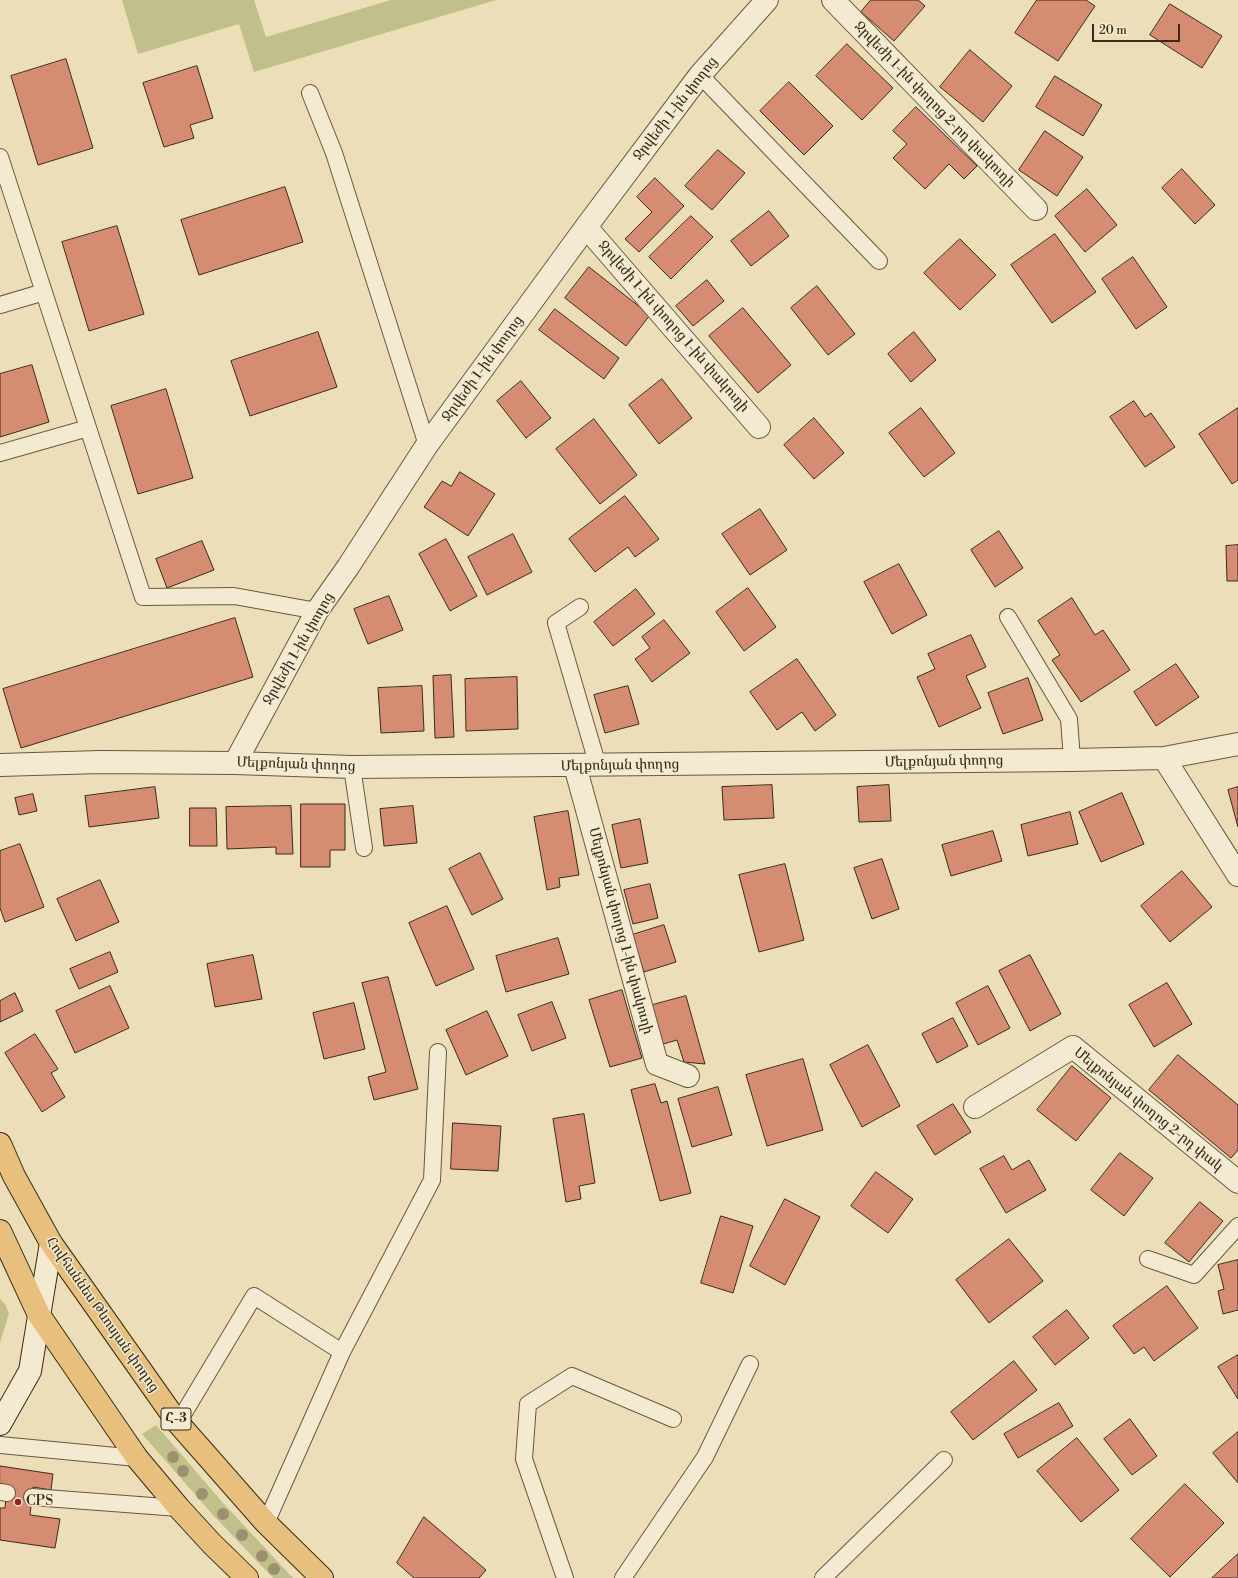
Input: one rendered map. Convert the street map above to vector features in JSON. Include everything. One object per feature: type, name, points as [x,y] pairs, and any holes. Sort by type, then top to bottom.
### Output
[{"type":"main road","name":"Հովհաննես Թևոսյան փողոց","points":[[0,1144],[7,1172],[51,1243],[178,1423],[266,1523],[322,1578]]},
{"type":"main road","points":[[0,1231],[39,1315],[137,1458],[179,1508],[212,1544],[247,1578]]},
{"type":"street","name":"Ջրվեժի 1-ին փողոց","points":[[235,763],[317,611],[348,567],[427,445],[586,226],[700,75],[767,0]]},
{"type":"street","name":"Ջրվեժի 1-ին փողոց 2-րդ փակուղի","points":[[833,0],[1036,209]]},
{"type":"street","name":"Ջրվեժի 1-ին փողոց 1-ին փակուղի","points":[[586,226],[759,427]]},
{"type":"street","name":"Մելքոնյան փողոց","points":[[0,765],[100,762],[235,763],[352,767],[598,766],[1072,760],[1164,758],[1238,744]]},
{"type":"street","points":[[1164,758],[1238,876]]},
{"type":"street","name":"Մելքոնյան փողոց 1-ին փակուղի","points":[[575,766],[657,1064],[688,1076]]},
{"type":"street","name":"Մելքոնյան փողոց 2-րդ փակ","points":[[975,1106],[1073,1047],[1238,1182]]},
{"type":"street","points":[[0,1424],[30,1371],[51,1243]]},
{"type":"lane","points":[[700,75],[879,261]]},
{"type":"lane","points":[[310,93],[334,153],[427,445]]},
{"type":"lane","points":[[1,161],[143,597],[234,596],[317,611]]},
{"type":"lane","points":[[0,305],[44,292]]},
{"type":"lane","points":[[0,452],[88,428]]},
{"type":"lane","points":[[580,607],[556,623],[598,766]]},
{"type":"lane","points":[[1008,617],[1069,719],[1072,760]]},
{"type":"lane","points":[[352,767],[364,848]]},
{"type":"lane","points":[[266,1523],[342,1352],[432,1180],[438,1052]]},
{"type":"lane","points":[[1148,1260],[1194,1275],[1238,1226]]},
{"type":"lane","points":[[178,1423],[254,1296],[342,1352]]},
{"type":"lane","points":[[623,1578],[705,1457],[750,1364]]},
{"type":"lane","points":[[565,1578],[524,1459],[528,1404],[572,1376],[673,1419]]},
{"type":"lane","points":[[0,1446],[137,1458]]},
{"type":"lane","points":[[823,1578],[944,1460]]},
{"type":"lane","points":[[32,1497],[179,1508]]},
{"type":"green space","points":[[122,0],[254,0],[266,37],[391,0],[496,0],[254,72],[239,24],[138,54]]},
{"type":"green space","points":[[0,1299],[5,1304],[9,1313],[0,1343]]},
{"type":"green space","points":[[156,1425],[224,1504],[293,1578],[273,1578],[213,1515],[142,1434]]},
{"type":"building","points":[[871,0],[918,0],[925,6],[894,41],[861,12]]},
{"type":"building","points":[[1037,0],[1086,0],[1095,6],[1058,61],[1015,33]]},
{"type":"building","points":[[1170,4],[1222,36],[1202,68],[1150,35]]},
{"type":"building","points":[[847,44],[893,88],[862,120],[816,76]]},
{"type":"building","points":[[970,50],[1012,86],[983,122],[940,87]]},
{"type":"building","points":[[66,59],[93,148],[38,165],[11,76]]},
{"type":"building","points":[[197,66],[213,118],[190,125],[194,138],[164,147],[143,83]]},
{"type":"building","points":[[1055,76],[1102,105],[1083,136],[1036,107]]},
{"type":"building","points":[[789,82],[833,126],[804,155],[760,111]]},
{"type":"building","points":[[916,107],[977,166],[964,179],[949,164],[925,189],[893,158],[907,144],[893,131]]},
{"type":"building","points":[[1045,131],[1083,157],[1057,196],[1019,170]]},
{"type":"building","points":[[718,150],[745,173],[712,210],[685,186]]},
{"type":"building","points":[[1182,169],[1215,205],[1195,224],[1162,188]]},
{"type":"building","points":[[655,178],[684,206],[639,252],[625,239],[652,212],[637,197]]},
{"type":"building","points":[[285,187],[303,242],[199,275],[181,220]]},
{"type":"building","points":[[1087,189],[1117,225],[1085,252],[1055,216]]},
{"type":"building","points":[[769,211],[789,236],[751,266],[731,241]]},
{"type":"building","points":[[691,216],[713,237],[671,279],[649,257]]},
{"type":"building","points":[[117,226],[144,314],[89,331],[62,242]]},
{"type":"building","points":[[1055,234],[1096,292],[1052,323],[1011,265]]},
{"type":"building","points":[[960,239],[996,275],[960,310],[924,273]]},
{"type":"building","points":[[1133,257],[1167,307],[1136,329],[1102,279]]},
{"type":"building","points":[[589,267],[650,315],[626,346],[565,298]]},
{"type":"building","points":[[707,280],[724,301],[693,326],[676,306]]},
{"type":"building","points":[[817,286],[855,334],[828,355],[791,308]]},
{"type":"building","points":[[743,308],[791,365],[758,393],[709,336]]},
{"type":"building","points":[[555,309],[619,358],[604,379],[539,330]]},
{"type":"building","points":[[318,332],[337,387],[250,416],[231,361]]},
{"type":"building","points":[[914,332],[936,360],[911,382],[888,354]]},
{"type":"building","points":[[32,365],[49,422],[0,437],[0,374]]},
{"type":"building","points":[[662,379],[692,418],[659,444],[629,405]]},
{"type":"building","points":[[521,381],[551,418],[526,438],[497,401]]},
{"type":"building","points":[[166,389],[193,478],[138,494],[111,406]]},
{"type":"building","points":[[1134,401],[1145,417],[1151,413],[1175,447],[1145,467],[1110,417]]},
{"type":"building","points":[[921,408],[955,453],[924,477],[889,433]]},
{"type":"building","points":[[1238,408],[1238,480],[1232,484],[1199,434]]},
{"type":"building","points":[[814,418],[844,453],[814,479],[784,445]]},
{"type":"building","points":[[594,419],[637,475],[600,504],[556,449]]},
{"type":"building","points":[[460,472],[495,494],[468,536],[424,507],[442,481],[451,486]]},
{"type":"building","points":[[625,496],[659,539],[635,557],[628,547],[595,572],[569,539]]},
{"type":"building","points":[[760,509],[787,550],[750,575],[722,534]]},
{"type":"building","points":[[999,531],[1023,568],[995,587],[971,550]]},
{"type":"building","points":[[513,534],[532,572],[487,595],[468,557]]},
{"type":"building","points":[[446,539],[477,596],[450,611],[419,554]]},
{"type":"building","points":[[202,541],[214,570],[167,588],[156,559]]},
{"type":"building","points":[[1238,545],[1238,581],[1227,581],[1226,546]]},
{"type":"building","points":[[899,564],[927,615],[892,634],[864,582]]},
{"type":"building","points":[[748,588],[776,627],[744,651],[716,612]]},
{"type":"building","points":[[636,589],[655,614],[613,646],[594,622]]},
{"type":"building","points":[[389,596],[403,630],[368,644],[354,609]]},
{"type":"building","points":[[1072,598],[1095,635],[1103,630],[1130,670],[1081,702],[1052,660],[1060,655],[1038,621]]},
{"type":"building","points":[[235,618],[253,677],[21,748],[3,689]]},
{"type":"building","points":[[664,620],[690,653],[652,682],[635,659],[650,648],[642,637]]},
{"type":"building","points":[[971,635],[986,667],[966,676],[981,708],[939,727],[917,677],[935,669],[928,654]]},
{"type":"building","points":[[797,659],[836,715],[815,731],[802,712],[777,730],[750,692]]},
{"type":"building","points":[[1176,664],[1199,697],[1156,726],[1134,692]]},
{"type":"building","points":[[451,675],[454,737],[435,738],[433,676]]},
{"type":"building","points":[[517,677],[518,729],[466,731],[465,679]]},
{"type":"building","points":[[1028,678],[1043,720],[1003,734],[988,693]]},
{"type":"building","points":[[422,686],[424,731],[381,733],[378,688]]},
{"type":"building","points":[[628,686],[639,724],[605,733],[594,695]]},
{"type":"building","points":[[772,785],[774,818],[724,820],[722,787]]},
{"type":"building","points":[[889,785],[891,821],[859,822],[857,787]]},
{"type":"building","points":[[155,787],[159,818],[89,827],[85,796]]},
{"type":"building","points":[[1238,787],[1238,827],[1228,790]]},
{"type":"building","points":[[1122,793],[1144,844],[1101,862],[1079,812]]},
{"type":"building","points":[[33,794],[37,811],[19,815],[15,798]]},
{"type":"building","points":[[301,804],[345,804],[345,850],[330,850],[330,867],[301,867]]},
{"type":"building","points":[[291,806],[293,854],[276,854],[276,847],[227,849],[226,807]]},
{"type":"building","points":[[413,806],[417,843],[384,846],[380,809]]},
{"type":"building","points":[[190,808],[216,808],[217,846],[190,846]]},
{"type":"building","points":[[568,811],[579,875],[559,878],[560,887],[547,890],[534,817]]},
{"type":"building","points":[[1070,812],[1078,844],[1028,856],[1021,825]]},
{"type":"building","points":[[640,819],[648,863],[621,868],[612,825]]},
{"type":"building","points":[[993,831],[1002,861],[951,876],[942,845]]},
{"type":"building","points":[[20,844],[44,907],[5,922],[0,908],[0,851]]},
{"type":"building","points":[[480,853],[503,899],[472,915],[449,869]]},
{"type":"building","points":[[882,859],[899,909],[872,919],[854,868]]},
{"type":"building","points":[[785,864],[804,940],[759,952],[739,875]]},
{"type":"building","points":[[1182,871],[1212,907],[1170,942],[1141,906]]},
{"type":"building","points":[[100,880],[119,922],[76,941],[57,899]]},
{"type":"building","points":[[650,884],[658,918],[633,924],[624,890]]},
{"type":"building","points":[[447,906],[474,969],[436,986],[409,923]]},
{"type":"building","points":[[664,925],[676,962],[644,972],[632,935]]},
{"type":"building","points":[[558,938],[569,974],[506,992],[496,956]]},
{"type":"building","points":[[110,952],[118,972],[79,989],[70,969]]},
{"type":"building","points":[[253,955],[262,999],[215,1007],[207,964]]},
{"type":"building","points":[[1030,955],[1061,1014],[1030,1031],[999,971]]},
{"type":"building","points":[[388,977],[418,1089],[374,1100],[368,1077],[386,1072],[362,983]]},
{"type":"building","points":[[1167,983],[1192,1024],[1154,1047],[1129,1005]]},
{"type":"building","points":[[110,986],[129,1028],[75,1053],[56,1011]]},
{"type":"building","points":[[988,986],[1010,1028],[978,1045],[956,1003]]},
{"type":"building","points":[[622,990],[642,1058],[610,1067],[589,1000]]},
{"type":"building","points":[[15,993],[23,1011],[0,1022],[0,1001]]},
{"type":"building","points":[[686,996],[705,1064],[684,1062],[677,1040],[660,1045],[649,1006]]},
{"type":"building","points":[[552,1002],[566,1038],[532,1051],[518,1015]]},
{"type":"building","points":[[354,1003],[365,1049],[324,1059],[313,1013]]},
{"type":"building","points":[[487,1011],[508,1056],[466,1075],[446,1030]]},
{"type":"building","points":[[953,1018],[968,1046],[937,1063],[922,1034]]},
{"type":"building","points":[[35,1034],[58,1069],[51,1073],[65,1097],[42,1112],[5,1053]]},
{"type":"building","points":[[868,1045],[900,1106],[862,1127],[830,1065]]},
{"type":"building","points":[[1178,1055],[1238,1105],[1238,1150],[1231,1158],[1149,1090]]},
{"type":"building","points":[[803,1059],[823,1130],[767,1146],[746,1075]]},
{"type":"building","points":[[1072,1066],[1111,1098],[1076,1141],[1037,1110]]},
{"type":"building","points":[[655,1084],[661,1103],[667,1101],[691,1193],[660,1201],[631,1090]]},
{"type":"building","points":[[718,1087],[732,1135],[692,1147],[678,1099]]},
{"type":"building","points":[[953,1104],[971,1132],[935,1155],[917,1126]]},
{"type":"building","points":[[584,1114],[595,1183],[579,1186],[581,1199],[566,1202],[553,1119]]},
{"type":"building","points":[[453,1123],[501,1126],[498,1171],[451,1169]]},
{"type":"building","points":[[1120,1153],[1153,1178],[1124,1216],[1091,1190]]},
{"type":"building","points":[[1004,1156],[1012,1170],[1029,1160],[1046,1190],[1006,1213],[980,1169]]},
{"type":"building","points":[[876,1172],[913,1199],[888,1233],[851,1206]]},
{"type":"building","points":[[785,1199],[820,1217],[785,1285],[750,1266]]},
{"type":"building","points":[[1200,1202],[1223,1221],[1189,1262],[1165,1243]]},
{"type":"building","points":[[721,1216],[753,1226],[733,1293],[701,1283]]},
{"type":"building","points":[[1009,1239],[1043,1281],[989,1323],[956,1280]]},
{"type":"building","points":[[1238,1260],[1238,1310],[1223,1314],[1218,1291],[1224,1289],[1218,1265]]},
{"type":"building","points":[[1167,1286],[1198,1328],[1154,1361],[1144,1347],[1134,1354],[1113,1326]]},
{"type":"building","points":[[1067,1310],[1089,1338],[1055,1365],[1033,1337]]},
{"type":"building","points":[[1238,1355],[1238,1399],[1218,1367]]},
{"type":"building","points":[[1014,1361],[1037,1390],[973,1440],[951,1412]]},
{"type":"building","points":[[1059,1403],[1073,1426],[1018,1458],[1004,1434]]},
{"type":"building","points":[[1130,1419],[1157,1456],[1132,1475],[1104,1439]]},
{"type":"building","points":[[1238,1432],[1238,1483],[1213,1453]]},
{"type":"building","points":[[1077,1438],[1119,1490],[1081,1522],[1037,1471]]},
{"type":"building","name":"CPS","points":[[0,1466],[53,1474],[51,1490],[33,1487],[30,1515],[60,1519],[55,1548],[0,1540],[0,1508],[5,1508],[7,1486],[0,1485]]},
{"type":"building","points":[[1185,1484],[1224,1523],[1170,1577],[1131,1539]]},
{"type":"building","points":[[424,1517],[486,1570],[479,1578],[414,1578],[397,1563]]},
{"type":"building","points":[[1238,1554],[1238,1578],[1212,1578]]},
{"type":"place","name":"CPS","points":[[18,1502]]}]
